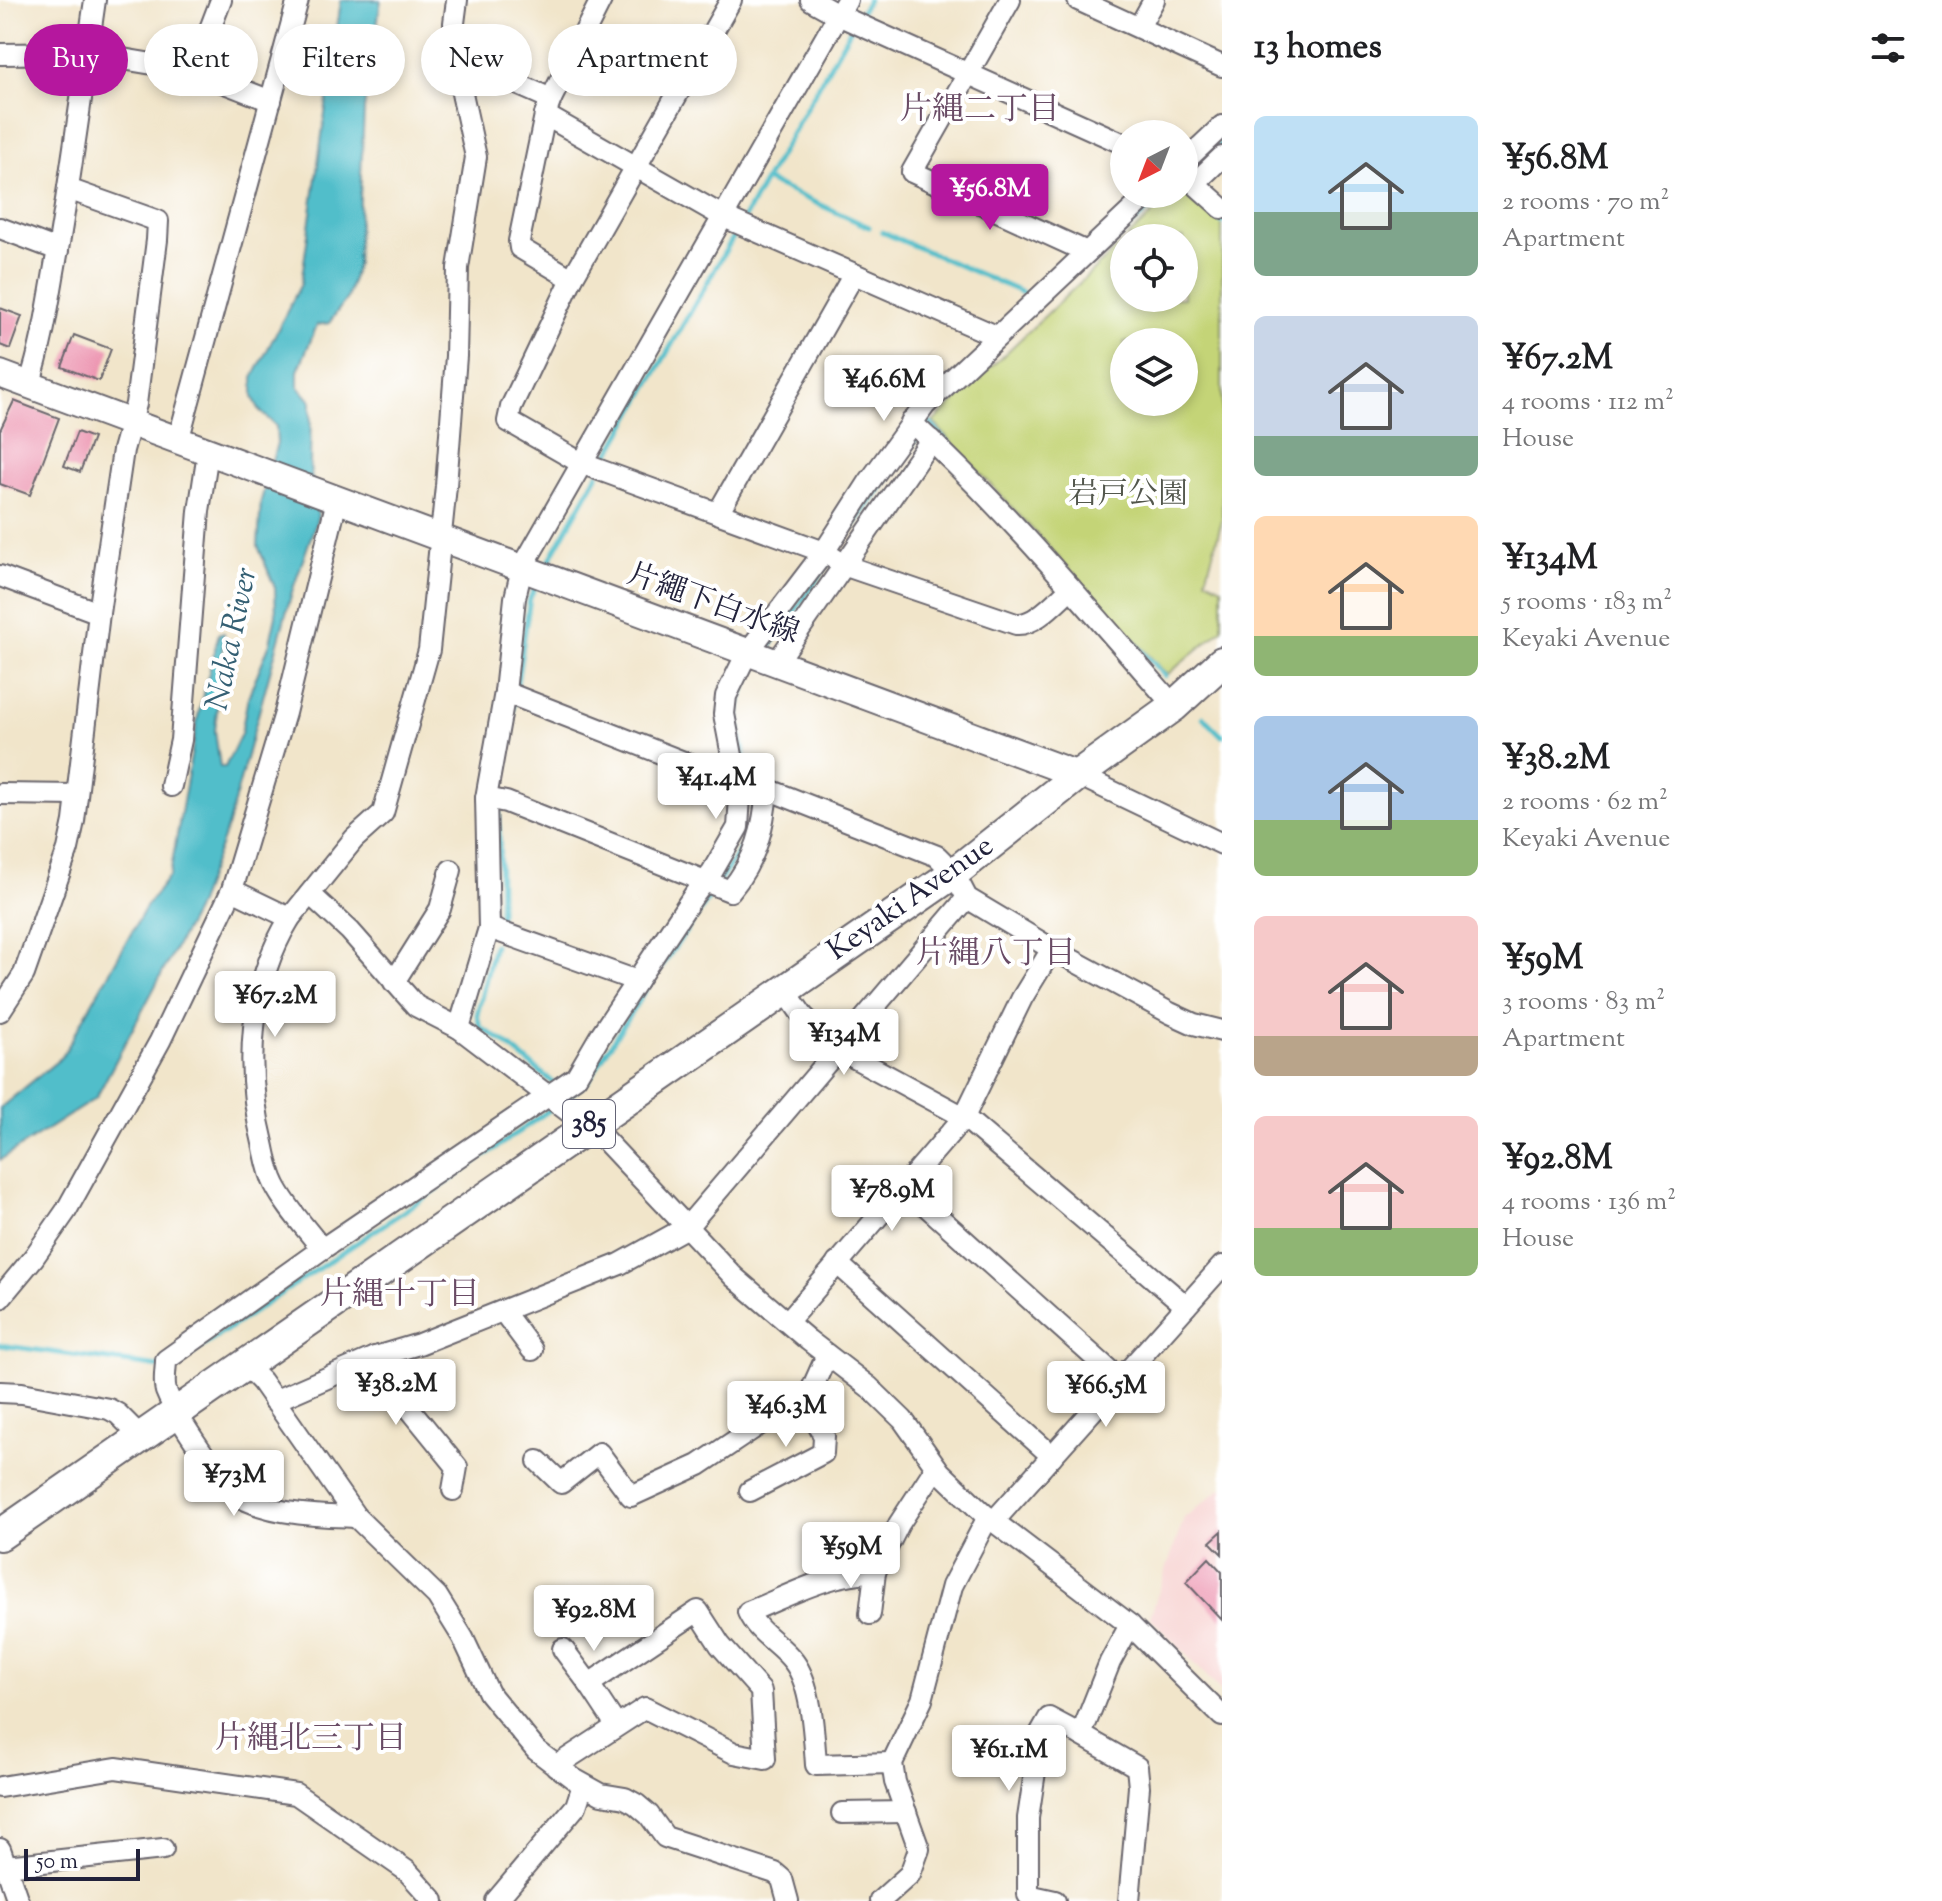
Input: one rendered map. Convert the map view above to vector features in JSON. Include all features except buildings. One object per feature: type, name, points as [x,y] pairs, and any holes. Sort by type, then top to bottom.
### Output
[{"type":"highway","name":"Keyaki Avenue","points":[[0,1535],[140,1436],[171,1399],[244,1364],[576,1117],[961,885],[1078,775],[1174,706],[1222,662]]},
{"type":"main road","points":[[0,374],[213,454]]},
{"type":"main road","name":"片繩下白水線","points":[[213,454],[1078,775]]},
{"type":"street","points":[[91,24],[95,0]]},
{"type":"street","points":[[212,24],[221,0]]},
{"type":"street","points":[[178,441],[298,0]]},
{"type":"street","points":[[322,1249],[274,1183],[257,1122],[253,1086],[254,1023],[258,993],[290,918],[354,839],[383,813],[429,650],[456,356],[458,268],[476,157],[458,75],[454,23],[457,0]]},
{"type":"street","points":[[572,279],[520,248],[519,241],[548,107],[601,0]]},
{"type":"street","points":[[731,0],[572,279],[508,416],[511,424],[583,464],[824,552],[846,566],[1016,624],[1024,625],[1037,617],[1071,588]]},
{"type":"street","points":[[811,0],[842,8],[968,72],[1110,138]]},
{"type":"street","points":[[1010,0],[912,172],[1087,252]]},
{"type":"street","points":[[1078,0],[1222,66]]},
{"type":"street","points":[[1139,27],[1154,0]]},
{"type":"street","points":[[459,1028],[489,928],[486,798],[522,568],[842,8]]},
{"type":"street","points":[[1,59],[24,57]]},
{"type":"street","points":[[29,385],[38,360],[83,96]]},
{"type":"street","points":[[258,96],[271,101]]},
{"type":"street","points":[[530,96],[636,167],[724,217],[996,336]]},
{"type":"street","points":[[1198,149],[1222,126]]},
{"type":"street","points":[[1198,173],[1222,157]]},
{"type":"street","points":[[1198,186],[1222,208]]},
{"type":"street","points":[[0,1011],[24,974],[68,849],[123,450],[149,316],[158,221],[68,189]]},
{"type":"street","points":[[356,1517],[303,1514],[245,1500],[228,1486],[171,1399],[166,1360],[322,1249],[576,1077],[600,1036],[731,843],[738,827],[740,797],[724,714],[733,677],[747,653],[824,552],[911,422],[944,384],[1134,208]]},
{"type":"street","points":[[0,228],[58,250]]},
{"type":"street","points":[[718,513],[854,274]]},
{"type":"street","points":[[911,422],[1071,588],[1174,706]]},
{"type":"street","points":[[777,662],[931,440]]},
{"type":"street","points":[[171,786],[182,728],[199,511],[213,454]]},
{"type":"street","points":[[0,1298],[34,1257],[73,1198],[160,1041],[232,890],[304,642],[331,498]]},
{"type":"street","points":[[0,576],[99,613]]},
{"type":"street","points":[[505,692],[737,783],[767,789],[937,856],[961,885],[1052,949],[1170,1013],[1194,1024],[1222,1031]]},
{"type":"street","points":[[1078,775],[1221,841]]},
{"type":"street","points":[[486,798],[506,802],[730,891],[741,879],[760,837],[767,789]]},
{"type":"street","points":[[0,794],[77,795]]},
{"type":"street","points":[[394,982],[440,909],[451,870]]},
{"type":"street","points":[[274,1401],[375,1357],[419,1344],[620,1264],[687,1227],[838,1049],[961,885]]},
{"type":"street","points":[[232,890],[290,918]]},
{"type":"street","points":[[310,894],[350,931],[416,1006],[459,1028],[602,1137],[734,1277],[869,1387],[903,1420],[936,1467],[990,1519],[1130,1625],[1221,1720]]},
{"type":"street","points":[[489,928],[637,981]]},
{"type":"street","points":[[788,1321],[964,1117],[1026,991],[1052,949]]},
{"type":"street","points":[[784,989],[803,1016],[838,1049],[964,1117],[1186,1306]]},
{"type":"street","points":[[904,1186],[1120,1380]]},
{"type":"street","points":[[837,1263],[1052,1456]]},
{"type":"street","points":[[880,1901],[915,1866],[919,1849],[895,1782],[892,1763],[922,1700],[957,1574],[990,1519],[1052,1456],[1222,1266]]},
{"type":"street","points":[[503,1311],[532,1350]]},
{"type":"street","points":[[806,1402],[827,1355]]},
{"type":"street","points":[[375,1357],[401,1398],[457,1467],[453,1490]]},
{"type":"street","points":[[244,1364],[356,1517],[437,1596],[463,1638],[489,1693],[536,1750],[583,1785],[636,1804],[649,1815],[665,1837],[775,1873],[782,1879],[788,1901]]},
{"type":"street","points":[[0,1392],[109,1409],[140,1436]]},
{"type":"street","points":[[538,1461],[561,1483],[599,1453],[631,1496],[699,1465],[796,1400],[806,1402]]},
{"type":"street","points":[[750,1491],[823,1453],[824,1436],[806,1402]]},
{"type":"street","points":[[870,1614],[875,1572],[899,1524],[936,1467]]},
{"type":"street","points":[[875,1572],[834,1578],[748,1612],[757,1626],[795,1662],[801,1674],[808,1700],[816,1765],[892,1763]]},
{"type":"street","points":[[556,1766],[645,1708],[734,1753],[765,1759],[761,1691],[720,1645],[698,1611],[589,1684]]},
{"type":"street","points":[[1081,1735],[1110,1662],[1130,1625]]},
{"type":"street","points":[[563,1649],[616,1725]]},
{"type":"street","points":[[1055,1901],[1028,1895],[1028,1818],[1041,1732],[1049,1718],[1137,1767],[1139,1787],[1129,1901]]},
{"type":"street","points":[[0,1787],[116,1768],[296,1794],[407,1871],[434,1901]]},
{"type":"street","points":[[496,1901],[576,1806],[583,1785]]},
{"type":"street","points":[[842,1813],[906,1812]]},
{"type":"street","points":[[11,1897],[3,1858],[163,1849]]},
{"type":"shaded area","points":[[1222,1488],[1222,1692],[1150,1617],[1184,1518]]},
{"type":"green space","name":"岩戸公園","points":[[1198,200],[1222,223],[1222,520],[1206,579],[1222,587],[1222,629],[1167,675],[933,422],[1110,254],[1110,312],[1198,312],[1198,224],[1142,224],[1158,208],[1198,208]]},
{"type":"water","points":[[341,0],[381,0],[377,24],[338,24]]},
{"type":"water","points":[[327,96],[366,96],[357,263],[347,298],[329,323],[317,325],[298,371],[298,386],[311,401],[310,467],[318,516],[292,592],[227,828],[195,911],[96,1098],[0,1160],[0,1108],[62,1057],[147,905],[170,875],[199,711],[219,633],[224,633],[215,731],[220,767],[225,767],[241,734],[248,697],[270,643],[276,615],[275,588],[258,546],[261,501],[277,443],[276,426],[260,411],[253,397],[253,378],[301,284]]},
{"type":"waterway","points":[[858,17],[868,0]]},
{"type":"waterway","points":[[744,218],[853,25]]},
{"type":"waterway","points":[[1198,164],[1222,142]]},
{"type":"waterway","points":[[765,180],[869,227]]},
{"type":"waterway","points":[[1090,263],[1151,208]]},
{"type":"waterway","points":[[1211,211],[1222,222]]},
{"type":"waterway","points":[[603,465],[739,227]]},
{"type":"waterway","points":[[882,232],[1030,296]]},
{"type":"waterway","points":[[927,420],[952,448]]},
{"type":"waterway","points":[[844,539],[918,437]]},
{"type":"waterway","points":[[544,570],[598,474]]},
{"type":"waterway","points":[[767,651],[830,561]]},
{"type":"waterway","points":[[516,689],[530,598],[538,582]]},
{"type":"waterway","points":[[1108,615],[1165,676]]},
{"type":"waterway","points":[[751,782],[739,709],[757,666]]},
{"type":"waterway","points":[[500,796],[514,703]]},
{"type":"waterway","points":[[1203,717],[1222,736]]},
{"type":"waterway","points":[[720,881],[750,828],[753,791]]},
{"type":"waterway","points":[[498,924],[499,806]]},
{"type":"waterway","points":[[563,1100],[588,1081],[715,889]]},
{"type":"waterway","points":[[494,945],[477,1015],[480,1027],[504,1042],[555,1084]]},
{"type":"waterway","points":[[170,1368],[452,1179],[555,1106]]},
{"type":"waterway","points":[[0,1345],[160,1367]]},
{"type":"district","name":"片縄二丁目","points":[[980,111]]},
{"type":"district","name":"片縄八丁目","points":[[996,955]]},
{"type":"district","name":"片縄十丁目","points":[[400,1296]]},
{"type":"district","name":"片縄北三丁目","points":[[311,1740]]},
{"type":"water label","name":"Naka River","points":[[233,639]]}]
